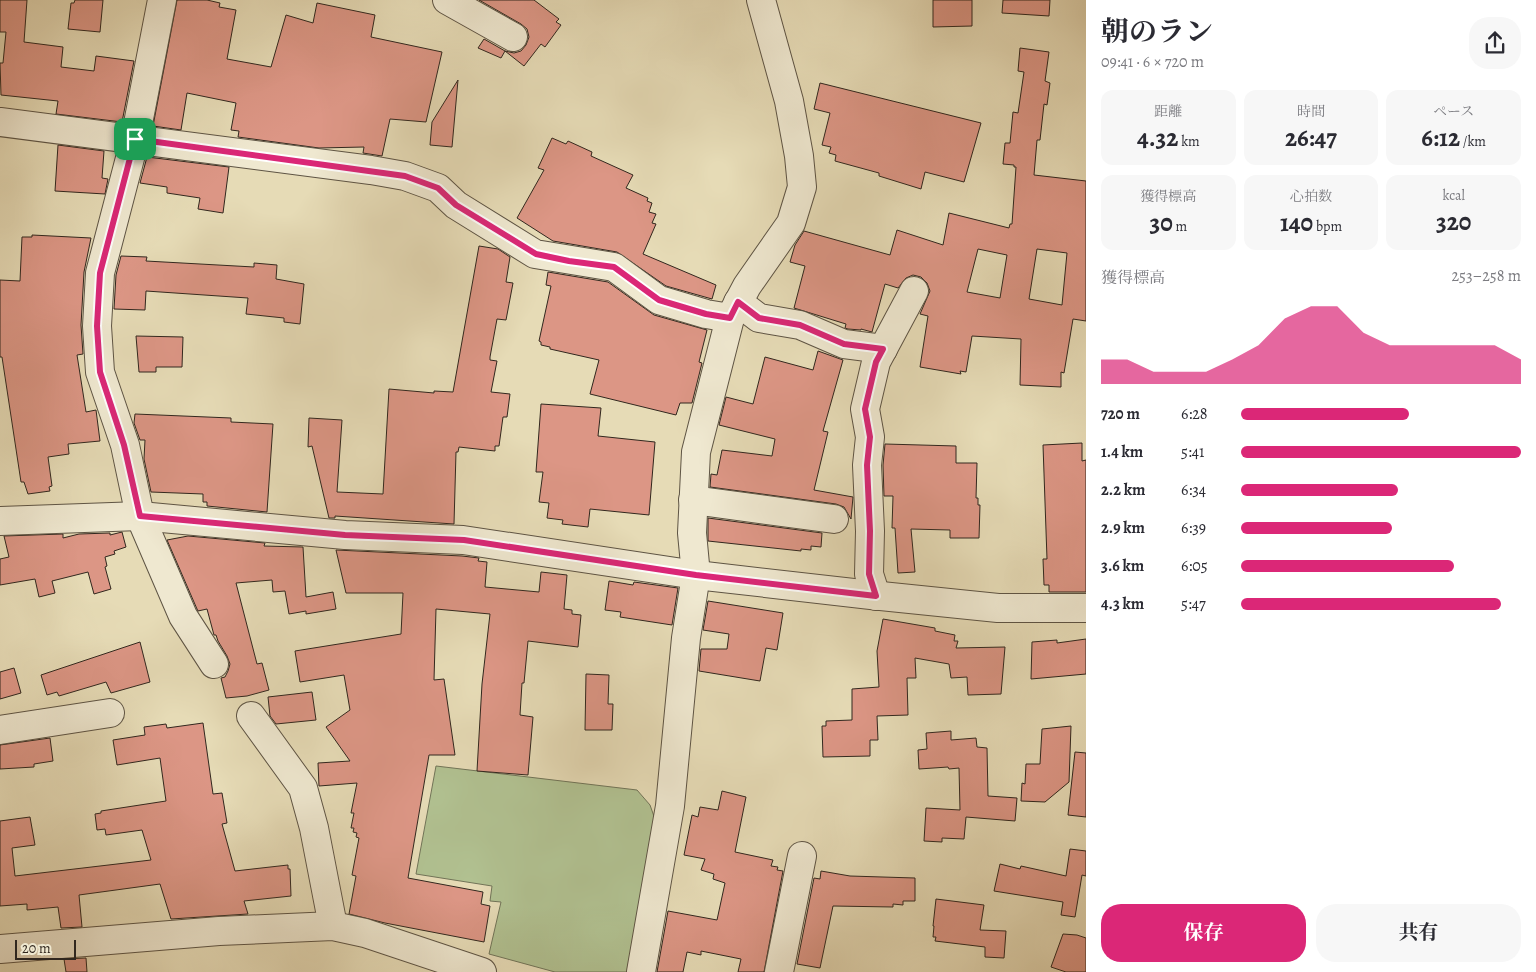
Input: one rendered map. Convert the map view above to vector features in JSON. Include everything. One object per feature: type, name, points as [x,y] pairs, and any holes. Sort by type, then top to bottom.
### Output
[{"type":"street","points":[[162,0],[135,139],[100,273],[97,326],[100,372],[124,445],[140,516],[183,616],[214,664]]},
{"type":"street","points":[[447,0],[513,37]]},
{"type":"street","points":[[641,972],[671,798],[686,638],[696,575],[692,532],[696,452],[734,310],[747,286],[791,223],[802,187],[799,156],[789,101],[761,0]]},
{"type":"street","points":[[0,122],[361,168],[405,176],[438,188],[456,205],[536,254],[614,267],[659,300],[706,314],[734,310],[759,318],[800,325],[844,344],[883,349]]},
{"type":"street","points":[[876,596],[869,574],[870,531],[867,465],[870,437],[865,409],[876,362],[914,291]]},
{"type":"street","points":[[693,500],[834,519]]},
{"type":"street","points":[[0,521],[140,516],[345,535],[464,540],[696,575],[876,596],[998,608],[1086,608]]},
{"type":"street","points":[[0,730],[110,713]]},
{"type":"street","points":[[251,716],[303,788],[314,828],[333,926]]},
{"type":"street","points":[[779,972],[802,856]]},
{"type":"street","points":[[0,949],[220,931],[333,926],[365,933],[482,972]]},
{"type":"green space","points":[[436,766],[637,790],[650,805],[656,822],[640,972],[555,972],[489,954],[501,902],[490,901],[492,886],[416,874]]},
{"type":"building","points":[[0,0],[27,0],[24,42],[63,47],[61,67],[94,71],[96,56],[134,61],[122,122],[56,114],[58,101],[1,95],[0,63],[3,63],[6,32],[0,32]]},
{"type":"building","points":[[75,0],[103,0],[100,32],[68,29],[71,3],[74,3]]},
{"type":"building","points":[[177,0],[207,0],[220,3],[219,7],[236,10],[227,59],[271,67],[286,15],[313,23],[317,3],[375,15],[371,37],[442,52],[426,122],[390,119],[382,156],[363,153],[364,147],[319,148],[238,137],[239,131],[231,130],[236,103],[187,93],[181,130],[153,126]]},
{"type":"building","points":[[479,0],[534,0],[559,19],[556,22],[561,25],[545,47],[541,44],[524,66],[505,51],[514,53],[521,51],[529,37],[527,29]]},
{"type":"building","points":[[933,0],[972,0],[972,26],[933,27]]},
{"type":"building","points":[[1003,0],[1050,0],[1049,16],[1002,13]]},
{"type":"building","points":[[484,39],[505,51],[501,58],[478,48]]},
{"type":"building","points":[[1020,48],[1049,52],[1045,81],[1050,83],[1047,105],[1044,104],[1040,140],[1037,140],[1034,175],[1086,181],[1086,321],[1073,319],[1064,373],[1061,372],[1061,387],[1020,385],[1021,339],[972,336],[966,372],[960,371],[961,374],[920,367],[928,316],[920,314],[930,291],[927,283],[921,277],[913,275],[906,278],[898,288],[885,284],[872,332],[861,329],[848,329],[845,328],[846,324],[794,308],[805,266],[790,262],[795,245],[804,231],[890,255],[897,230],[943,245],[949,213],[1009,228],[1010,224],[1012,224],[1016,167],[1003,164],[1005,143],[1010,143],[1013,112],[1018,113],[1024,72],[1018,71]],"holes":[[[978,249],[1007,255],[1000,298],[967,292]],[[1037,249],[1067,253],[1062,305],[1029,299]]]},
{"type":"building","points":[[458,80],[452,147],[430,145],[432,122]]},
{"type":"building","points":[[820,83],[981,123],[964,182],[925,172],[921,189],[879,176],[879,173],[835,161],[836,155],[829,153],[831,147],[822,145],[830,113],[814,109]]},
{"type":"building","points":[[552,138],[566,144],[568,141],[592,152],[591,156],[633,175],[626,188],[648,198],[647,201],[652,203],[649,212],[656,214],[652,223],[656,224],[643,254],[716,285],[712,299],[666,286],[617,252],[553,241],[517,218],[544,170],[538,168]]},
{"type":"building","points":[[58,145],[104,151],[102,178],[108,179],[105,194],[55,191]]},
{"type":"building","points":[[147,157],[229,167],[223,213],[198,209],[200,198],[167,193],[167,187],[140,183]]},
{"type":"building","points":[[32,235],[91,238],[84,272],[81,325],[83,354],[77,355],[86,412],[96,410],[100,441],[68,444],[69,454],[48,457],[52,486],[49,487],[50,491],[28,494],[24,482],[21,482],[2,357],[0,357],[0,280],[20,281],[22,237],[32,237]]},
{"type":"building","points":[[479,246],[498,249],[510,257],[506,282],[513,283],[506,320],[497,319],[490,357],[490,360],[497,361],[491,392],[510,394],[507,417],[503,417],[499,446],[495,446],[495,451],[459,447],[458,452],[456,452],[454,524],[335,516],[335,518],[329,518],[312,446],[308,447],[309,418],[342,420],[337,492],[383,494],[389,389],[434,393],[434,391],[453,392]]},
{"type":"building","points":[[121,256],[147,257],[146,261],[254,267],[254,263],[277,265],[276,279],[304,284],[300,324],[284,322],[284,318],[246,314],[248,298],[146,291],[145,310],[114,309],[116,275]]},
{"type":"building","points":[[548,272],[608,282],[654,315],[707,330],[699,362],[702,363],[692,403],[680,403],[676,415],[590,394],[599,360],[550,349],[550,347],[541,345],[539,341],[551,286],[546,285]]},
{"type":"building","points":[[136,336],[183,337],[182,367],[156,367],[156,372],[139,372]]},
{"type":"building","points":[[818,351],[843,360],[823,431],[828,432],[814,490],[853,497],[851,519],[844,507],[836,504],[710,487],[711,474],[717,475],[722,450],[772,456],[775,439],[719,425],[726,397],[753,404],[765,357],[813,370]]},
{"type":"building","points":[[541,404],[601,408],[598,436],[655,442],[649,515],[590,509],[588,527],[562,524],[563,520],[547,518],[549,503],[539,502],[543,472],[536,472]]},
{"type":"building","points":[[135,414],[231,418],[231,422],[273,424],[267,512],[207,506],[207,502],[203,502],[203,494],[151,492],[144,459],[145,440],[140,440],[134,423]]},
{"type":"building","points":[[1082,443],[1082,461],[1086,460],[1086,592],[1049,592],[1049,585],[1044,585],[1043,559],[1047,559],[1043,445]]},
{"type":"building","points":[[885,444],[956,446],[956,463],[977,463],[976,498],[978,498],[978,505],[980,505],[979,538],[950,538],[950,530],[911,529],[915,572],[898,573],[895,528],[892,528],[893,496],[884,496],[883,465]]},
{"type":"building","points":[[708,518],[822,533],[821,547],[811,546],[811,550],[801,549],[801,551],[708,541]]},
{"type":"building","points":[[122,532],[126,547],[114,551],[115,554],[105,557],[107,566],[105,567],[111,589],[94,594],[88,572],[52,581],[55,593],[39,597],[35,579],[0,585],[0,559],[9,557],[4,536],[63,534],[63,538],[79,534],[110,533],[110,535]]},
{"type":"building","points":[[188,536],[265,543],[264,546],[303,547],[306,597],[333,592],[336,609],[306,614],[306,611],[289,614],[285,591],[273,592],[272,580],[236,583],[257,664],[262,663],[269,690],[247,696],[226,698],[221,678],[225,677],[230,664],[216,635],[214,635],[207,609],[198,611],[167,540]]},
{"type":"building","points":[[336,550],[479,558],[478,561],[487,562],[485,587],[539,592],[541,572],[567,575],[564,609],[572,610],[572,614],[581,615],[578,647],[528,641],[520,715],[533,717],[528,775],[477,771],[482,684],[490,614],[436,609],[434,680],[444,679],[455,755],[429,755],[408,878],[483,892],[481,904],[490,906],[484,942],[385,923],[349,914],[356,876],[352,875],[359,838],[356,837],[357,833],[353,832],[354,828],[351,828],[354,813],[351,813],[357,783],[319,786],[318,763],[350,761],[326,727],[350,710],[344,675],[300,682],[295,651],[401,634],[403,593],[346,593]]},
{"type":"building","points":[[609,581],[633,585],[634,582],[678,588],[672,625],[620,617],[621,612],[605,610]]},
{"type":"building","points":[[708,601],[783,613],[777,650],[766,648],[760,681],[699,671],[701,649],[727,649],[729,634],[703,630]]},
{"type":"building","points":[[883,619],[935,628],[935,631],[955,635],[954,641],[958,641],[956,648],[1005,647],[1001,694],[968,695],[967,677],[951,678],[949,664],[915,658],[916,678],[907,678],[908,715],[877,716],[878,740],[870,740],[870,756],[823,757],[822,726],[826,726],[826,721],[852,720],[852,689],[879,687],[877,651]]},
{"type":"building","points":[[1086,639],[1086,674],[1031,679],[1032,642],[1057,640],[1057,643]]},
{"type":"building","points":[[140,642],[150,682],[111,693],[106,682],[59,696],[57,692],[47,695],[41,675]]},
{"type":"building","points":[[14,668],[21,693],[0,699],[0,672]]},
{"type":"building","points":[[586,674],[609,675],[608,704],[613,704],[612,730],[585,730]]},
{"type":"building","points":[[312,692],[316,720],[276,724],[270,716],[268,697]]},
{"type":"building","points":[[203,723],[213,794],[222,793],[227,823],[222,824],[235,871],[288,865],[288,869],[290,869],[291,896],[244,901],[248,914],[171,919],[160,884],[79,895],[82,927],[61,928],[58,907],[27,910],[27,904],[0,906],[0,821],[30,817],[35,845],[12,848],[15,876],[151,860],[142,830],[106,835],[105,829],[97,830],[95,814],[101,813],[101,811],[166,801],[160,758],[117,765],[113,740],[145,735],[144,727],[166,724],[167,728]]},
{"type":"building","points":[[1071,726],[1069,782],[1045,802],[1021,801],[1022,783],[1025,784],[1026,764],[1040,764],[1042,729]]},
{"type":"building","points":[[951,731],[951,740],[976,738],[977,747],[987,748],[988,796],[1017,798],[1015,821],[966,817],[964,839],[942,838],[942,842],[924,841],[926,808],[960,810],[959,768],[919,769],[918,750],[927,749],[926,733]]},
{"type":"building","points":[[50,738],[53,761],[34,764],[34,767],[0,769],[0,745]]},
{"type":"building","points":[[1075,752],[1086,753],[1086,817],[1068,815]]},
{"type":"building","points":[[722,791],[746,797],[735,852],[773,860],[771,866],[778,867],[777,870],[783,871],[764,972],[738,972],[741,959],[701,951],[701,955],[687,952],[683,972],[657,972],[668,911],[717,920],[725,883],[713,879],[714,874],[701,870],[705,859],[684,855],[692,815],[698,817],[700,807],[718,810]]},
{"type":"building","points":[[1070,849],[1086,851],[1086,876],[1082,875],[1075,917],[1061,915],[1063,902],[994,891],[1000,864],[1020,869],[1021,866],[1066,876]]},
{"type":"building","points":[[821,871],[850,876],[915,878],[915,901],[903,901],[903,905],[893,904],[893,907],[833,906],[820,968],[797,964],[814,878],[820,879]]},
{"type":"building","points":[[936,899],[984,905],[980,930],[1006,931],[1004,958],[985,957],[985,947],[935,941],[936,937],[933,937],[933,926]]},
{"type":"building","points":[[1063,934],[1086,938],[1086,972],[1066,972],[1051,967]]},
{"type":"building","points":[[86,958],[87,972],[66,972],[64,959]]},
{"type":"route","points":[[135,139],[405,176],[438,188],[456,205],[536,254],[614,267],[659,300],[706,314],[730,318],[738,302],[759,318],[800,325],[844,344],[883,349],[876,362],[865,409],[870,437],[867,465],[870,531],[869,574],[876,596],[696,575],[464,540],[345,535],[140,516],[124,445],[100,372],[97,326],[100,273],[135,139]]}]
